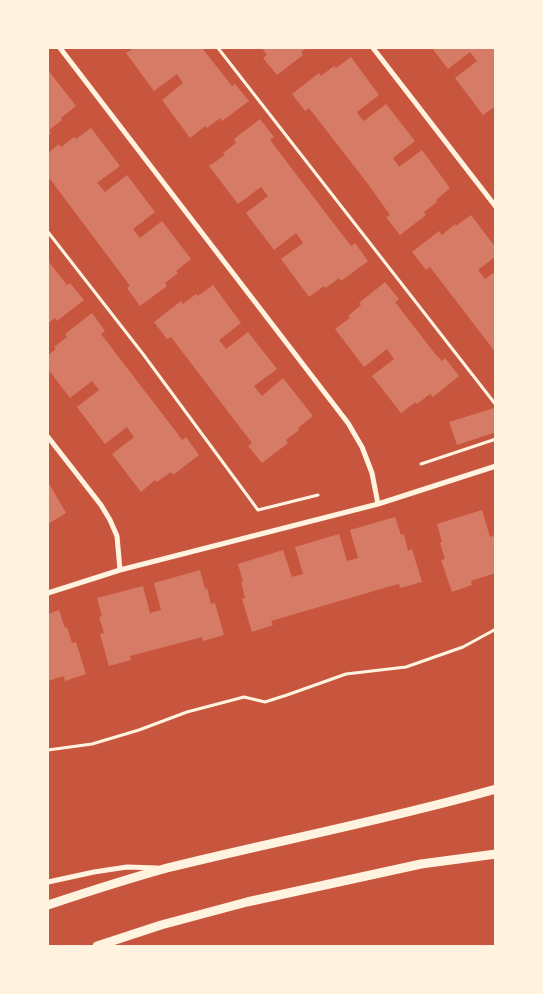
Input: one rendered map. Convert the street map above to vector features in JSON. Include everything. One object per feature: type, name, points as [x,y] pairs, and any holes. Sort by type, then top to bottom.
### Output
[{"type":"street","points":[[60,48],[348,424],[362,447],[372,473],[378,504]]},
{"type":"street","points":[[373,48],[496,207]]},
{"type":"street","points":[[48,437],[101,505],[110,520],[117,536],[120,570]]},
{"type":"street","points":[[48,593],[120,570],[378,504],[496,466]]},
{"type":"street","points":[[48,905],[165,869],[384,818],[496,789]]},
{"type":"street","points":[[97,946],[161,925],[247,902],[421,864],[496,854]]},
{"type":"street","points":[[48,882],[127,867],[165,869]]},
{"type":"path","points":[[218,48],[496,405]]},
{"type":"path","points":[[48,232],[143,354],[258,510],[318,495]]},
{"type":"path","points":[[421,464],[496,439]]},
{"type":"path","points":[[48,750],[92,744],[139,730],[187,712],[244,697],[264,702],[346,674],[406,667],[463,647],[496,629]]},
{"type":"building","points":[[134,48],[202,48],[232,86],[235,84],[249,101],[222,121],[220,118],[207,128],[205,126],[190,138],[162,100],[183,83],[177,74],[154,91],[126,53]]},
{"type":"building","points":[[262,48],[307,48],[301,52],[303,55],[277,75],[263,58],[267,55]]},
{"type":"building","points":[[432,48],[496,48],[496,106],[483,115],[455,78],[477,61],[470,52],[448,69]]},
{"type":"building","points":[[351,57],[379,95],[357,112],[360,117],[364,121],[386,104],[415,141],[393,158],[399,167],[422,150],[450,188],[424,212],[426,215],[400,235],[386,217],[390,215],[368,184],[309,108],[305,111],[292,94],[319,73],[321,76]]},
{"type":"building","points":[[48,70],[76,106],[49,130],[51,133],[48,136]]},
{"type":"building","points":[[260,119],[274,137],[270,140],[351,246],[355,243],[368,261],[341,281],[339,278],[309,297],[281,259],[303,243],[296,233],[274,250],[246,213],[268,196],[261,187],[238,204],[209,166],[225,155],[223,153],[236,143],[234,139]]},
{"type":"building","points":[[91,128],[120,166],[97,183],[105,192],[127,175],[155,212],[133,229],[140,238],[162,221],[191,259],[165,283],[167,286],[140,306],[127,288],[130,286],[125,279],[50,179],[48,181],[48,153],[59,144],[61,147]]},
{"type":"building","points":[[471,215],[496,248],[496,256],[478,270],[485,279],[496,271],[496,353],[430,267],[426,270],[412,252],[439,231],[442,235],[455,224],[456,226]]},
{"type":"building","points":[[48,261],[67,285],[70,283],[84,300],[57,321],[55,318],[48,323]]},
{"type":"building","points":[[385,282],[399,299],[395,302],[436,355],[442,361],[445,358],[459,376],[433,397],[430,394],[401,413],[372,376],[394,359],[387,349],[364,367],[335,329],[350,318],[348,316],[361,305],[359,303]]},
{"type":"building","points":[[213,285],[241,323],[219,340],[226,349],[248,332],[277,369],[254,386],[262,396],[283,378],[313,416],[286,440],[288,443],[262,463],[248,446],[252,443],[171,337],[167,339],[154,322],[181,301],[183,304]]},
{"type":"building","points":[[92,313],[105,331],[101,334],[182,440],[186,437],[199,455],[173,475],[171,472],[157,482],[155,480],[141,492],[112,454],[134,437],[127,427],[105,444],[77,407],[99,390],[96,386],[92,381],[70,398],[48,369],[48,355],[56,349],[54,347],[67,337],[65,334]]},
{"type":"building","points":[[494,408],[496,413],[496,432],[457,445],[449,422]]},
{"type":"building","points":[[48,482],[66,513],[48,524]]},
{"type":"building","points":[[482,510],[490,537],[496,535],[496,573],[471,581],[472,585],[452,592],[441,560],[445,559],[437,524]]},
{"type":"building","points":[[395,517],[401,535],[404,534],[408,551],[412,549],[422,582],[400,588],[399,584],[391,586],[271,621],[273,625],[252,632],[242,599],[245,598],[238,564],[283,550],[292,577],[303,574],[295,547],[339,534],[347,561],[358,558],[350,530]]},
{"type":"building","points":[[200,570],[211,604],[215,603],[224,635],[203,641],[202,637],[130,656],[131,660],[109,666],[100,634],[104,633],[99,617],[102,616],[97,598],[143,586],[150,613],[161,610],[154,583]]},
{"type":"building","points":[[59,610],[72,643],[76,642],[86,674],[65,681],[64,676],[48,681],[48,614]]}]
